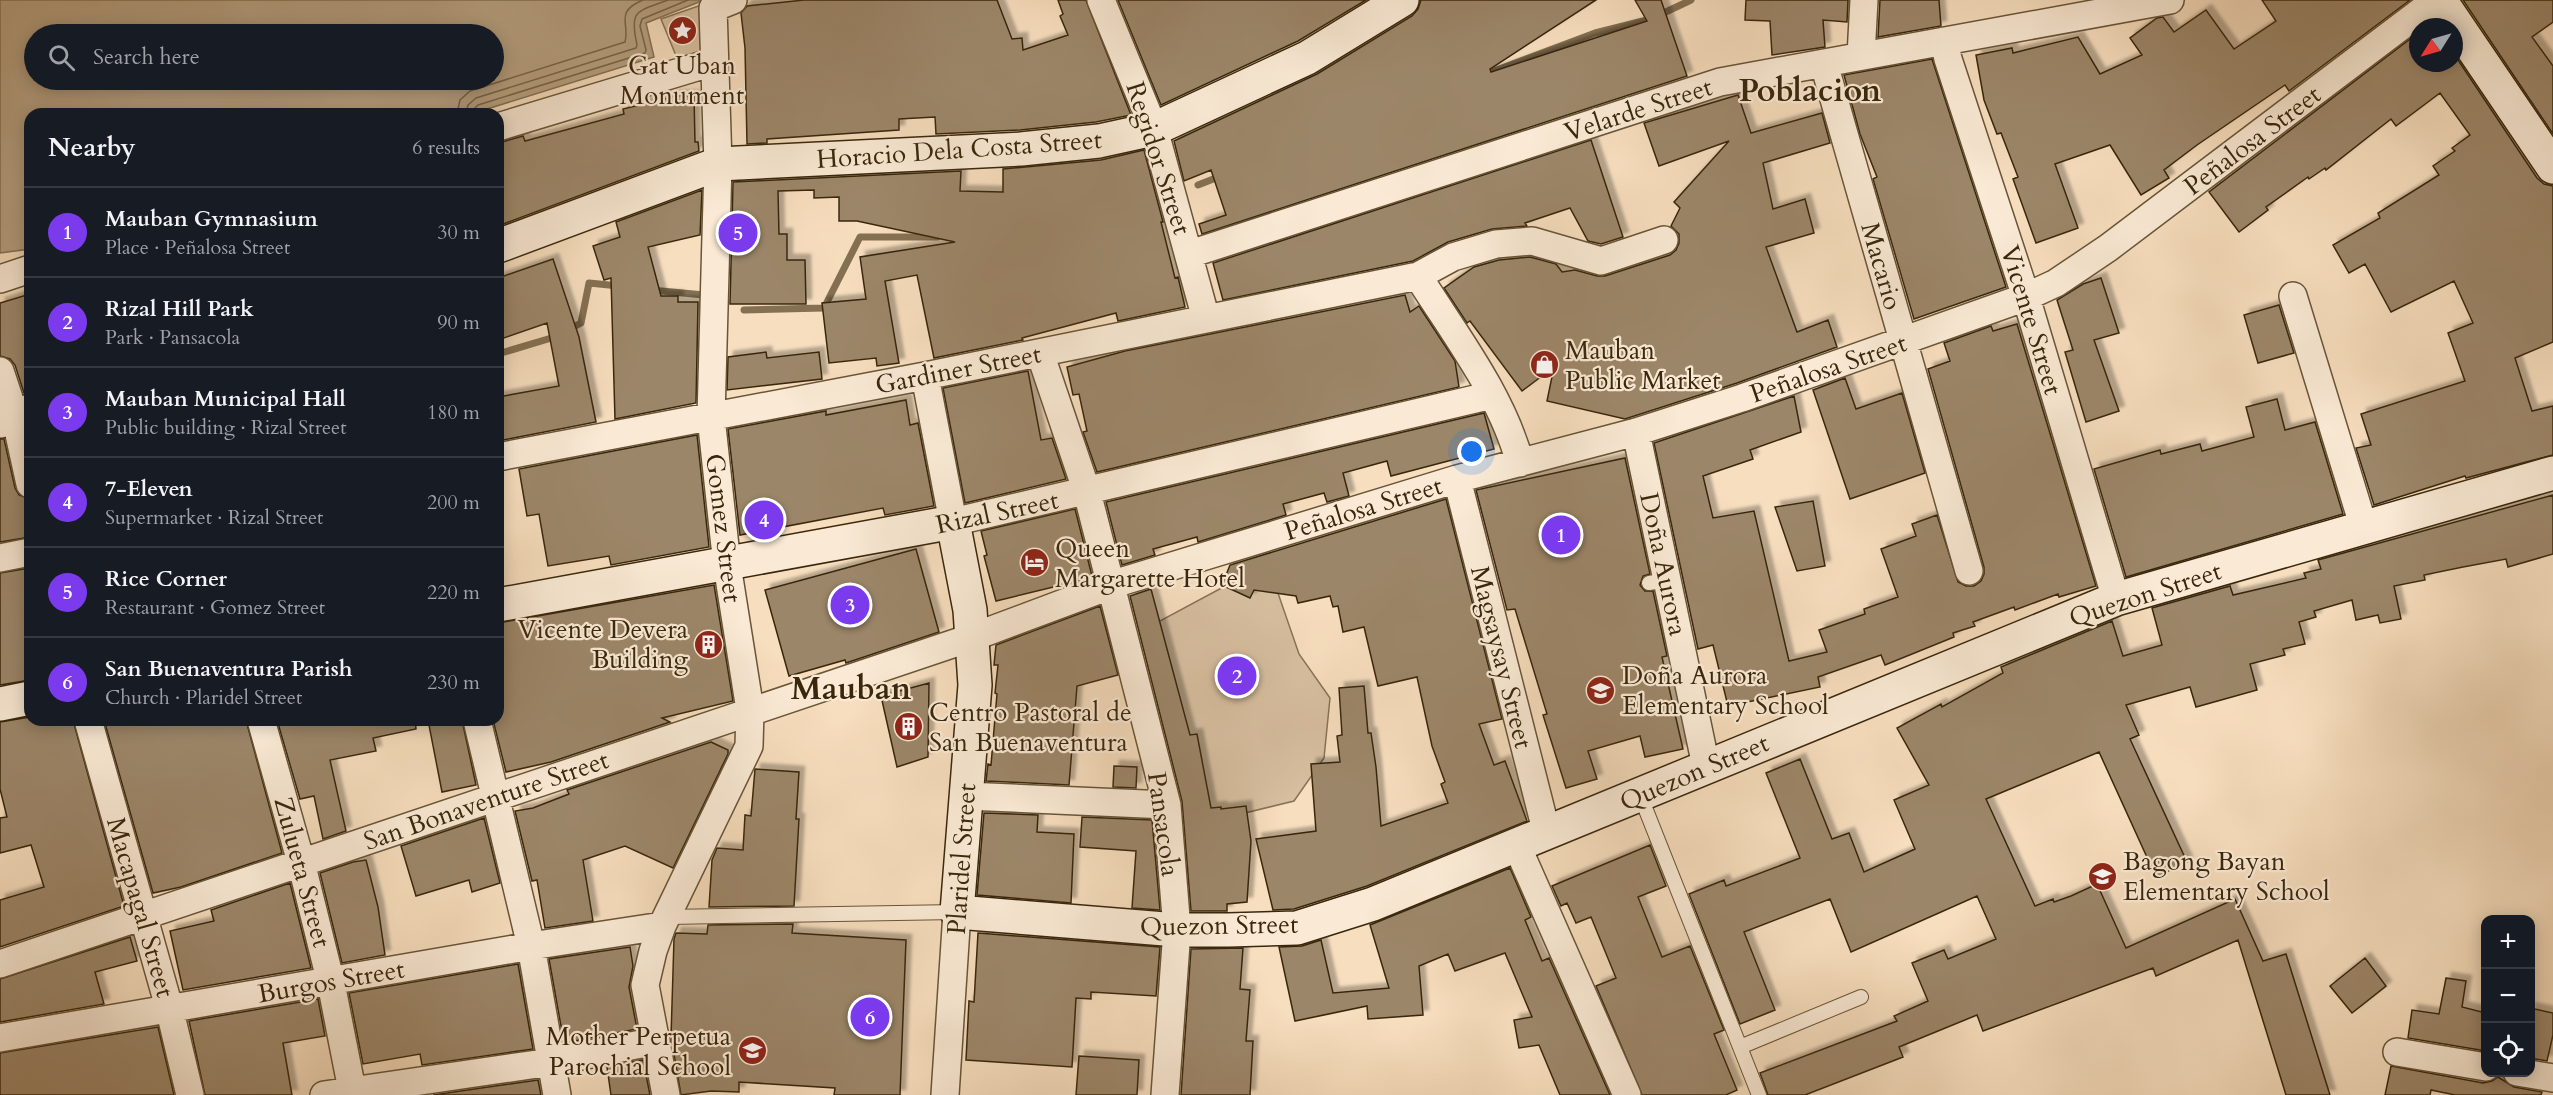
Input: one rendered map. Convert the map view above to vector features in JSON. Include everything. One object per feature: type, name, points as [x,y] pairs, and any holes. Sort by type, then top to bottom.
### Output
[{"type":"main road","name":"Horacio Dela Costa Street","points":[[504,244],[718,165],[1021,149],[1099,141],[1154,129],[1306,58],[1402,0]]},
{"type":"main road","points":[[2438,0],[2553,167]]},
{"type":"main road","name":"Quezon Street","points":[[957,912],[1177,930],[1297,928],[1373,904],[2115,599],[2553,473]]},
{"type":"main road","name":"Rizal Street","points":[[504,604],[953,522]]},
{"type":"main road","name":"Plaridel Street","points":[[953,522],[970,610],[975,685],[957,912]]},
{"type":"main road","points":[[0,704],[24,699]]},
{"type":"street","name":"Regidor Street","points":[[1101,0],[1154,129],[1206,319]]},
{"type":"street","points":[[1861,56],[1864,0]]},
{"type":"street","name":"Velarde Street","points":[[1190,254],[1720,82],[2170,0]]},
{"type":"street","name":"Peñalosa Street","points":[[973,637],[1111,585],[1457,479],[1636,432],[1742,398],[2026,297],[2056,283],[2108,248],[2438,0]]},
{"type":"street","name":"Gomez Street","points":[[666,1095],[645,985],[653,951],[665,921],[749,746],[750,710],[727,565],[711,417],[718,165],[713,62],[723,4]]},
{"type":"street","name":"Vicente Street","points":[[1944,41],[2026,297],[2115,599]]},
{"type":"street","points":[[504,125],[713,62]]},
{"type":"street","name":"Macario","points":[[1824,64],[1969,571]]},
{"type":"street","name":"Gardiner Street","points":[[504,456],[925,376],[1418,276],[1454,258],[1496,244],[1532,241],[1601,261],[1664,240]]},
{"type":"street","points":[[0,279],[24,271]]},
{"type":"street","points":[[1418,276],[1506,420],[1520,463]]},
{"type":"street","points":[[2293,296],[2364,528]]},
{"type":"street","name":"Pansacola","points":[[1040,353],[1087,492],[1167,805],[1177,930],[1165,1095]]},
{"type":"street","points":[[0,371],[15,416],[24,456]]},
{"type":"street","name":"Plaridel Street","points":[[925,376],[953,522]]},
{"type":"street","name":"Rizal Street","points":[[953,522],[1492,395]]},
{"type":"street","name":"Doña Aurora","points":[[1636,432],[1659,582],[1706,766]]},
{"type":"street","name":"Magsaysay Street","points":[[1457,479],[1496,617],[1547,834]]},
{"type":"street","points":[[0,558],[24,553]]},
{"type":"street","name":"San Bonaventure Street","points":[[0,964],[143,918],[750,710],[973,637]]},
{"type":"street","name":"Macapagal Street","points":[[90,726],[169,1008],[190,1095]]},
{"type":"street","name":"Zulueta Street","points":[[263,726],[302,862],[331,982],[353,1093]]},
{"type":"street","points":[[479,726],[531,946],[557,1095]]},
{"type":"street","points":[[966,796],[1167,805]]},
{"type":"street","points":[[1517,846],[1627,1095]]},
{"type":"street","name":"Plaridel Street","points":[[945,1095],[957,912]]},
{"type":"street","name":"Burgos Street","points":[[0,1038],[331,982],[665,921]]},
{"type":"street","points":[[324,1095],[353,1093],[551,1062],[656,1041]]},
{"type":"street","points":[[2397,1053],[2481,1066]]},
{"type":"street","points":[[2535,1075],[2553,1078]]},
{"type":"lane","points":[[1640,795],[1759,1095]]},
{"type":"lane","points":[[665,921],[957,912]]},
{"type":"lane","points":[[1740,1047],[1861,997]]},
{"type":"shaded area","points":[[710,2],[710,53],[679,63],[661,19]]},
{"type":"shaded area","points":[[1270,570],[1299,654],[1330,698],[1324,758],[1294,801],[1208,822],[1143,630],[1242,577]]},
{"type":"water","points":[[0,0],[704,0],[646,23],[654,57],[490,108],[24,108],[24,250],[0,253]]},
{"type":"building","points":[[804,0],[997,0],[1012,39],[1022,38],[1023,50],[1068,35],[1060,16],[1063,14],[1058,0],[1086,0],[1131,115],[1096,122],[1020,130],[936,134],[935,117],[899,119],[899,130],[767,139],[767,143],[747,144],[745,48],[741,13],[747,6]]},
{"type":"building","points":[[1118,0],[1366,0],[1298,41],[1161,105]]},
{"type":"building","points":[[1421,0],[1596,0],[1490,69],[1491,72],[1647,21],[1635,0],[1661,0],[1687,76],[1202,234],[1199,224],[1226,215],[1211,170],[1184,181],[1174,141],[1317,74],[1412,16]]},
{"type":"building","points":[[1746,0],[1848,0],[1847,22],[1823,20],[1825,47],[1772,55],[1770,21],[1745,20]]},
{"type":"building","points":[[1880,0],[1939,0],[1941,26],[1878,37]]},
{"type":"building","points":[[2262,0],[2410,0],[2289,91],[2285,85],[2197,145],[2164,170],[2169,178],[2141,195],[2110,145],[2055,164],[2078,228],[2036,243],[2013,179],[2018,177],[2001,133],[1997,134],[1984,100],[1976,55],[2012,48],[2013,53],[2078,37],[2100,74],[2142,55],[2130,38],[2157,18],[2163,17],[2174,32],[2206,10],[2234,49],[2276,21]]},
{"type":"building","points":[[2463,0],[2553,0],[2553,22],[2532,37],[2553,66],[2553,134]]},
{"type":"building","points":[[2409,40],[2409,72],[2463,72],[2463,67],[2537,178],[2544,184],[2553,186],[2553,342],[2515,358],[2532,411],[2553,406],[2553,455],[2466,478],[2465,476],[2374,505],[2356,448],[2371,445],[2361,414],[2465,381],[2448,333],[2473,323],[2454,281],[2391,312],[2365,264],[2349,273],[2333,245],[2380,218],[2378,213],[2439,175],[2433,166],[2455,151],[2452,148],[2470,135],[2440,93],[2396,126],[2391,119],[2326,170],[2325,168],[2309,179],[2308,177],[2266,207],[2268,210],[2239,232],[2209,192]]},
{"type":"building","points":[[1932,59],[2006,287],[1914,319],[1873,179],[1877,177],[1860,134],[1844,75]]},
{"type":"building","points":[[1738,95],[1751,133],[1822,113],[1830,143],[1763,163],[1773,209],[1805,199],[1814,233],[1766,247],[1797,332],[1828,320],[1837,347],[1737,383],[1625,419],[1547,401],[1554,367],[1522,391],[1470,321],[1467,323],[1444,288],[1474,267],[1499,260],[1530,257],[1556,264],[1562,272],[1575,270],[1605,276],[1670,255],[1679,243],[1679,234],[1671,226],[1680,208],[1674,202],[1729,141],[1659,166],[1644,123]]},
{"type":"building","points":[[676,96],[694,96],[695,142],[698,142],[699,151],[504,224],[504,141],[523,136],[525,141],[624,114],[623,109]]},
{"type":"building","points":[[1591,140],[1623,237],[1601,244],[1588,241],[1570,208],[1525,223],[1527,226],[1492,229],[1448,242],[1413,261],[1223,300],[1213,263]]},
{"type":"building","points":[[1144,150],[1175,278],[1178,277],[1185,307],[1118,321],[1116,313],[1022,338],[1023,340],[934,358],[917,275],[885,281],[899,363],[877,366],[876,358],[829,363],[822,303],[866,299],[860,257],[955,242],[857,221],[839,221],[839,197],[814,198],[814,190],[778,191],[779,234],[787,234],[787,260],[805,260],[806,304],[730,304],[733,182],[961,171],[960,191],[1003,192],[1003,169],[1101,160]]},
{"type":"building","points":[[702,190],[700,235],[648,247],[661,296],[678,296],[678,302],[698,302],[696,403],[615,419],[611,278],[604,280],[593,246],[620,237],[616,222]]},
{"type":"building","points":[[553,259],[579,337],[596,422],[504,440],[504,396],[559,386],[547,323],[504,338],[504,276]]},
{"type":"building","points":[[2101,278],[2119,333],[2094,340],[2119,411],[2086,422],[2065,352],[2073,350],[2057,300],[2083,284]]},
{"type":"building","points":[[1405,295],[1410,312],[1419,306],[1455,361],[1459,387],[1097,472],[1083,432],[1087,431],[1079,394],[1073,395],[1067,367],[1125,351]]},
{"type":"building","points":[[24,296],[24,393],[15,365],[10,359],[0,356],[0,303]]},
{"type":"building","points":[[2279,305],[2294,353],[2258,363],[2244,315]]},
{"type":"building","points":[[2017,324],[2096,586],[2059,597],[2058,594],[1973,622],[1975,626],[1953,633],[1954,637],[1885,665],[1881,655],[1818,677],[1820,687],[1728,706],[1713,645],[1698,649],[1654,443],[1794,396],[1801,432],[1750,450],[1753,459],[1703,476],[1713,518],[1754,511],[1789,661],[1827,652],[1819,630],[1865,614],[1864,609],[1898,597],[1881,549],[1916,536],[1912,524],[1937,515],[1958,582],[1966,586],[1974,586],[1981,581],[1984,567],[1928,369],[1950,361],[1944,343],[1991,326],[1993,331]]},
{"type":"building","points":[[766,352],[767,358],[819,352],[822,379],[727,390],[728,357]]},
{"type":"building","points":[[1028,371],[1041,440],[1052,438],[1066,479],[965,503],[943,388]]},
{"type":"building","points":[[1845,378],[1856,409],[1902,393],[1925,473],[1850,499],[1813,390]]},
{"type":"building","points":[[2277,399],[2285,430],[2315,422],[2343,514],[2126,577],[2094,469],[2160,450],[2161,454],[2200,444],[2202,451],[2254,437],[2246,407]]},
{"type":"building","points":[[906,400],[910,425],[918,423],[934,506],[885,515],[883,508],[740,535],[728,429],[826,411],[826,415]]},
{"type":"building","points":[[1484,413],[1494,449],[1391,476],[1387,461],[1343,473],[1349,496],[1327,502],[1324,493],[1283,504],[1286,515],[1198,542],[1197,537],[1153,549],[1155,555],[1122,565],[1106,502]]},
{"type":"building","points":[[697,435],[709,547],[611,565],[609,556],[548,566],[539,514],[527,516],[519,469]]},
{"type":"building","points":[[0,439],[4,439],[15,488],[19,495],[24,497],[24,538],[0,542]]},
{"type":"building","points":[[1625,458],[1650,574],[1643,576],[1640,585],[1645,591],[1653,591],[1667,656],[1662,657],[1683,749],[1645,757],[1640,736],[1588,751],[1597,779],[1566,788],[1543,715],[1547,714],[1515,609],[1507,610],[1476,490]]},
{"type":"building","points":[[2553,495],[2553,554],[2508,567],[2506,559],[2463,567],[2424,575],[2425,580],[2394,586],[2401,619],[2380,623],[2378,615],[2356,620],[2352,600],[2314,611],[2316,617],[2299,622],[2305,644],[2283,649],[2285,655],[2250,664],[2257,690],[2196,707],[2190,687],[2126,705],[2139,735],[2130,739],[2187,862],[2156,877],[2099,752],[1986,799],[2035,906],[2053,899],[2054,902],[2071,896],[2097,884],[2126,948],[2235,899],[2263,961],[2286,954],[2330,1095],[2286,1095],[2238,940],[2156,976],[2153,968],[1983,1031],[1977,1015],[1899,1047],[1903,1057],[1805,1095],[1768,1095],[1760,1073],[1897,1021],[1894,1016],[1928,1001],[1912,963],[1944,950],[1948,959],[1996,939],[1977,896],[1851,952],[1830,899],[1744,932],[1775,1010],[1740,1024],[1689,894],[1724,880],[1726,886],[1800,858],[1766,773],[1800,759],[1832,839],[1849,833],[1864,872],[1915,849],[1894,800],[1929,785],[1897,728],[1941,704],[1942,707],[2003,673],[2001,667],[2112,621],[2123,656],[2162,645],[2152,608],[2230,586],[2233,595],[2306,578],[2304,573],[2321,569],[2318,560]]},
{"type":"building","points":[[1446,499],[1502,719],[1479,724],[1494,765],[1505,761],[1527,821],[1367,886],[1294,909],[1273,910],[1256,839],[1316,831],[1311,764],[1340,762],[1337,736],[1342,735],[1339,688],[1364,686],[1368,733],[1371,733],[1376,767],[1381,826],[1448,803],[1441,784],[1445,782],[1432,746],[1417,677],[1378,686],[1364,627],[1343,632],[1338,606],[1333,607],[1330,596],[1298,603],[1296,596],[1254,590],[1250,598],[1222,585],[1230,565]]},
{"type":"building","points":[[1813,501],[1825,566],[1797,571],[1775,507]]},
{"type":"building","points":[[1075,509],[1092,576],[996,601],[984,556],[987,555],[981,531]]},
{"type":"building","points":[[916,549],[939,632],[846,663],[845,660],[789,676],[765,590]]},
{"type":"building","points":[[24,569],[24,681],[0,685],[0,573]]},
{"type":"building","points":[[714,585],[733,701],[662,718],[670,722],[551,762],[506,772],[494,726],[504,726],[504,622]]},
{"type":"building","points":[[1151,589],[1190,735],[1197,734],[1211,808],[1246,806],[1251,841],[1247,902],[1227,904],[1227,911],[1191,911],[1182,801],[1130,596]]},
{"type":"building","points":[[1100,606],[1118,675],[1077,686],[1069,785],[986,781],[988,764],[991,765],[997,694],[995,693],[998,665],[994,665],[996,645]]},
{"type":"building","name":"Centro Pastoral de San Buenaventura","points":[[929,683],[928,757],[897,767],[881,696]]},
{"type":"building","points":[[24,718],[24,726],[75,726],[124,906],[0,947],[0,900],[44,887],[31,845],[0,853],[0,818],[7,817],[0,789],[0,722]]},
{"type":"building","points":[[106,726],[248,726],[282,853],[181,887],[153,893]]},
{"type":"building","points":[[279,726],[416,726],[416,729],[373,738],[376,751],[330,760],[346,831],[323,839],[314,796],[300,799]]},
{"type":"building","points":[[429,726],[463,726],[476,785],[442,792]]},
{"type":"building","points":[[711,742],[728,750],[728,754],[673,868],[625,846],[583,860],[593,921],[545,928],[537,880],[532,881],[515,811],[533,808],[569,794],[567,790]]},
{"type":"building","points":[[1114,766],[1137,767],[1136,788],[1113,787]]},
{"type":"building","points":[[755,769],[799,772],[794,906],[709,907],[712,860],[717,848],[743,850],[745,815],[751,816]]},
{"type":"building","points":[[984,813],[1038,815],[1037,832],[1074,834],[1071,903],[977,895]]},
{"type":"building","points":[[1082,817],[1152,820],[1160,910],[1132,908],[1136,851],[1080,847]]},
{"type":"building","points":[[484,818],[500,883],[472,892],[469,880],[416,896],[401,846]]},
{"type":"building","points":[[1650,845],[1666,886],[1638,897],[1662,957],[1690,946],[1724,1030],[1714,1034],[1737,1090],[1726,1095],[1642,1095],[1596,986],[1616,978],[1591,917],[1576,923],[1567,903],[1561,906],[1552,886]]},
{"type":"building","points":[[366,860],[378,907],[385,955],[342,963],[320,873]]},
{"type":"building","points":[[1510,868],[1531,917],[1525,920],[1542,961],[1549,958],[1610,1095],[1560,1095],[1539,1045],[1519,1048],[1514,1020],[1532,1017],[1505,953],[1455,971],[1448,954],[1419,966],[1423,1015],[1368,1019],[1367,1006],[1295,1021],[1279,947],[1302,946],[1321,940],[1333,993],[1389,988],[1370,925]]},
{"type":"building","points":[[290,883],[311,968],[183,990],[170,931],[214,921],[211,910]]},
{"type":"building","name":"Mother Perpetua Parochial School","points":[[793,924],[792,933],[906,940],[900,1095],[834,1095],[835,1088],[739,1082],[739,1092],[711,1091],[681,1095],[671,1037],[676,933],[707,934],[708,925]]},
{"type":"building","points":[[978,933],[1160,947],[1156,996],[1091,992],[1091,999],[1076,998],[1072,1067],[966,1060],[969,1001],[974,1002]]},
{"type":"building","points":[[130,937],[137,961],[95,972],[104,1004],[0,1022],[0,979]]},
{"type":"building","points":[[630,947],[633,966],[629,987],[637,1029],[564,1043],[549,959]]},
{"type":"building","points":[[1243,948],[1240,989],[1250,990],[1246,1041],[1253,1041],[1250,1095],[1181,1095],[1191,949]]},
{"type":"building","points":[[2365,958],[2386,986],[2352,1013],[2330,986]]},
{"type":"building","points":[[518,964],[533,1049],[422,1065],[420,1054],[363,1064],[349,993]]},
{"type":"building","points":[[2446,978],[2466,981],[2462,1007],[2481,1012],[2481,1050],[2408,1038],[2412,1010],[2439,1014]]},
{"type":"building","points":[[318,999],[325,1036],[283,1043],[292,1095],[205,1095],[189,1021]]},
{"type":"building","points":[[2535,1009],[2553,1013],[2553,1035],[2547,1061],[2535,1059]]},
{"type":"building","points":[[158,1027],[174,1095],[0,1095],[0,1053]]},
{"type":"building","points":[[1079,1056],[1139,1060],[1137,1095],[1076,1095]]},
{"type":"building","points":[[643,1060],[650,1095],[611,1095],[607,1067]]},
{"type":"building","points":[[2391,1066],[2483,1083],[2498,1077],[2514,1087],[2542,1092],[2541,1095],[2455,1095],[2431,1090],[2430,1095],[2385,1095]]},
{"type":"building","points":[[538,1080],[541,1095],[433,1095]]},
{"type":"waterway","points":[[1494,71],[1595,33],[1651,19],[1691,0]]},
{"type":"waterway","points":[[1198,185],[1221,176]]},
{"type":"waterway","points":[[744,310],[824,308],[860,237],[937,237]]},
{"type":"waterway","points":[[568,330],[581,323],[589,283],[619,286]]},
{"type":"waterway","points":[[651,290],[704,295]]},
{"type":"waterway","points":[[504,352],[558,336]]},
{"type":"place","name":"Gat Uban Monument","points":[[682,31]]},
{"type":"place","name":"Rice Corner","points":[[738,233]]},
{"type":"place","name":"Mauban Public Market","points":[[1544,365]]},
{"type":"place","name":"7-Eleven","points":[[764,520]]},
{"type":"place","name":"Mauban Gymnasium","points":[[1561,535]]},
{"type":"place","name":"Queen Margarette Hotel","points":[[1034,563]]},
{"type":"place","name":"Mauban Municipal Hall","points":[[850,605]]},
{"type":"place","name":"Vicente Devera Building","points":[[709,644]]},
{"type":"place","name":"Rizal Hill Park","points":[[1237,676]]},
{"type":"place","name":"Doña Aurora Elementary School","points":[[1601,690]]},
{"type":"place","name":"Centro Pastoral de San Buenaventura","points":[[908,727]]},
{"type":"place","name":"Bagong Bayan Elementary School","points":[[2102,876]]},
{"type":"place","name":"San Buenaventura Parish","points":[[870,1017]]},
{"type":"place","name":"Mother Perpetua Parochial School","points":[[752,1051]]},
{"type":"district","name":"Poblacion","points":[[1810,90]]},
{"type":"district","name":"Mauban","points":[[851,688]]}]
